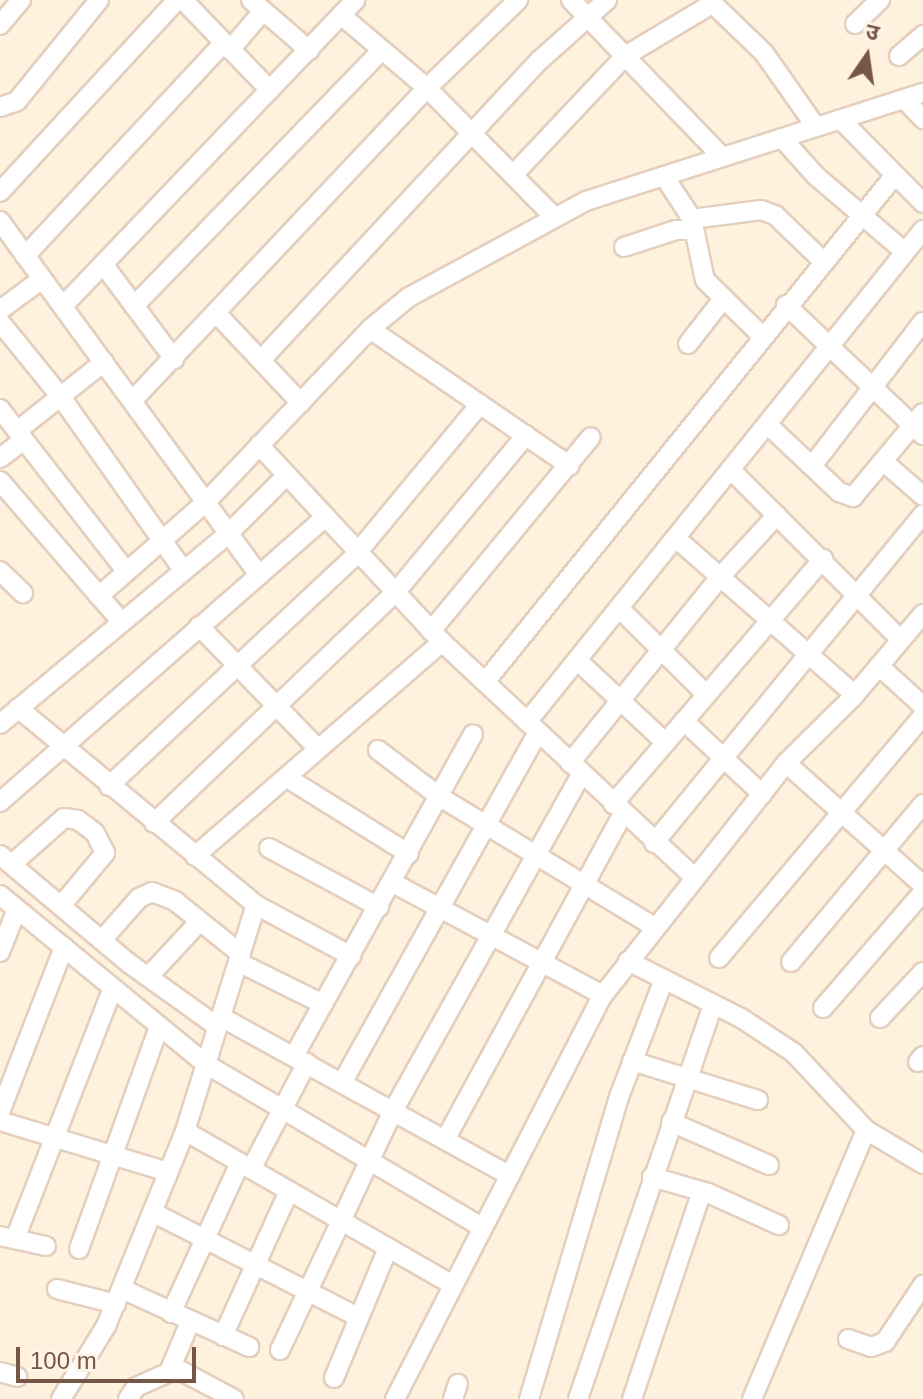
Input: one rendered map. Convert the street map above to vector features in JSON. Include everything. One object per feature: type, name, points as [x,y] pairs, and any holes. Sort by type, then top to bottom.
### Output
[{"type":"street","points":[[0,25],[21,0]]},
{"type":"street","points":[[0,107],[17,101],[99,0]]},
{"type":"street","points":[[63,306],[355,0]]},
{"type":"street","points":[[133,400],[218,315],[427,88],[518,0]]},
{"type":"street","points":[[571,0],[722,157]]},
{"type":"street","points":[[261,360],[472,133],[607,0]]},
{"type":"street","points":[[855,24],[880,0]]},
{"type":"street","points":[[0,192],[173,2],[270,90]]},
{"type":"street","points":[[513,175],[625,56],[710,2],[764,53],[816,127]]},
{"type":"street","points":[[25,256],[226,47],[257,5],[309,50]]},
{"type":"street","points":[[341,15],[427,88],[554,217]]},
{"type":"street","points":[[899,56],[923,35]]},
{"type":"street","points":[[134,306],[382,50]]},
{"type":"street","points":[[99,596],[206,502],[370,329],[409,297],[586,201],[923,93]]},
{"type":"street","points":[[904,99],[923,119]]},
{"type":"street","points":[[840,119],[923,203]]},
{"type":"street","points":[[782,138],[861,216],[905,252]]},
{"type":"street","points":[[485,682],[761,335],[895,175]]},
{"type":"street","points":[[664,176],[693,224],[705,280],[761,335]]},
{"type":"street","points":[[624,247],[693,224],[761,210],[775,215],[823,261]]},
{"type":"street","points":[[0,221],[259,575]]},
{"type":"street","points":[[342,1083],[488,825],[532,728],[578,661],[678,540],[923,230]]},
{"type":"street","points":[[103,264],[174,359]]},
{"type":"street","points":[[0,310],[42,279]]},
{"type":"street","points":[[688,344],[723,299]]},
{"type":"street","points":[[768,425],[839,492],[853,497],[920,425],[870,386],[786,305]]},
{"type":"street","points":[[218,315],[301,403]]},
{"type":"street","points":[[0,322],[61,397],[183,570]]},
{"type":"street","points":[[812,466],[870,386],[923,322]]},
{"type":"street","points":[[370,329],[570,466]]},
{"type":"street","points":[[0,458],[61,397],[104,362]]},
{"type":"street","points":[[109,786],[358,553],[480,404]]},
{"type":"street","points":[[0,409],[126,571]]},
{"type":"street","points":[[154,823],[278,710],[395,593],[526,435]]},
{"type":"street","points":[[195,856],[318,749],[437,636],[591,437]]},
{"type":"street","points":[[259,445],[437,636],[654,843],[695,878]]},
{"type":"street","points":[[885,463],[923,496]]},
{"type":"street","points":[[732,471],[859,593],[901,640]]},
{"type":"street","points":[[0,724],[120,620],[229,533],[287,475]]},
{"type":"street","points":[[0,481],[120,620]]},
{"type":"street","points":[[654,843],[923,514]]},
{"type":"street","points":[[280,1350],[367,1160],[538,853],[576,768],[660,649],[777,515]]},
{"type":"street","points":[[0,802],[59,746],[326,517]]},
{"type":"street","points":[[678,540],[855,695]]},
{"type":"street","points":[[445,1140],[587,882],[618,809],[706,694],[823,559]]},
{"type":"street","points":[[1,573],[23,593]]},
{"type":"street","points":[[621,610],[706,694]]},
{"type":"street","points":[[395,1399],[451,1284],[603,995],[653,926],[786,763],[855,695],[901,640],[920,623]]},
{"type":"street","points":[[199,626],[318,749]]},
{"type":"street","points":[[578,661],[666,743]]},
{"type":"street","points":[[879,666],[923,706]]},
{"type":"street","points":[[18,708],[59,746],[256,905],[351,956]]},
{"type":"street","points":[[719,958],[923,716]]},
{"type":"street","points":[[684,721],[762,794]]},
{"type":"street","points":[[171,1313],[203,1238],[246,1166],[284,1111],[300,1060],[323,1004],[393,883],[473,734]]},
{"type":"street","points":[[378,750],[440,797],[587,882],[653,926]]},
{"type":"street","points":[[786,763],[923,885]]},
{"type":"street","points":[[286,777],[409,854]]},
{"type":"street","points":[[791,962],[882,849],[923,804]]},
{"type":"street","points":[[61,906],[105,853],[95,833],[78,820],[64,818],[6,859],[61,906],[145,975],[219,1022],[300,1060],[510,1176]]},
{"type":"street","points":[[269,848],[379,907]]},
{"type":"street","points":[[393,883],[603,995]]},
{"type":"street","points":[[102,940],[139,898],[152,892],[175,901],[240,958],[323,1004]]},
{"type":"street","points":[[823,1008],[923,892]]},
{"type":"street","points":[[0,895],[206,1064],[482,1227]]},
{"type":"street","points":[[61,1399],[119,1296],[185,1131],[256,905]]},
{"type":"street","points":[[0,952],[17,909]]},
{"type":"street","points":[[46,1246],[7,1238],[56,1138],[120,993],[145,975],[200,921]]},
{"type":"street","points":[[0,1112],[64,947]]},
{"type":"street","points":[[628,961],[713,1004],[794,1053],[830,1085],[866,1130],[920,1157]]},
{"type":"street","points":[[880,1018],[923,972]]},
{"type":"street","points":[[529,1399],[632,1061],[664,979]]},
{"type":"street","points":[[578,1399],[686,1074],[713,1004]]},
{"type":"street","points":[[79,1249],[110,1155],[159,1027]]},
{"type":"street","points":[[632,1061],[686,1074],[758,1100]]},
{"type":"street","points":[[0,1121],[168,1172]]},
{"type":"street","points":[[671,1122],[769,1165]]},
{"type":"street","points":[[752,1399],[866,1130]]},
{"type":"street","points":[[185,1131],[451,1284]]},
{"type":"street","points":[[652,1177],[702,1191],[779,1225]]},
{"type":"street","points":[[223,1336],[253,1263],[289,1191]]},
{"type":"street","points":[[632,1399],[702,1191]]},
{"type":"street","points":[[152,1212],[356,1316]]},
{"type":"street","points":[[334,1378],[356,1316],[388,1248]]},
{"type":"street","points":[[848,1339],[871,1347],[885,1342],[923,1285]]},
{"type":"street","points":[[57,1289],[119,1296],[171,1313],[249,1347]]},
{"type":"street","points":[[128,1399],[136,1387],[163,1376],[172,1366],[190,1322]]},
{"type":"street","points":[[172,1366],[234,1399]]}]
